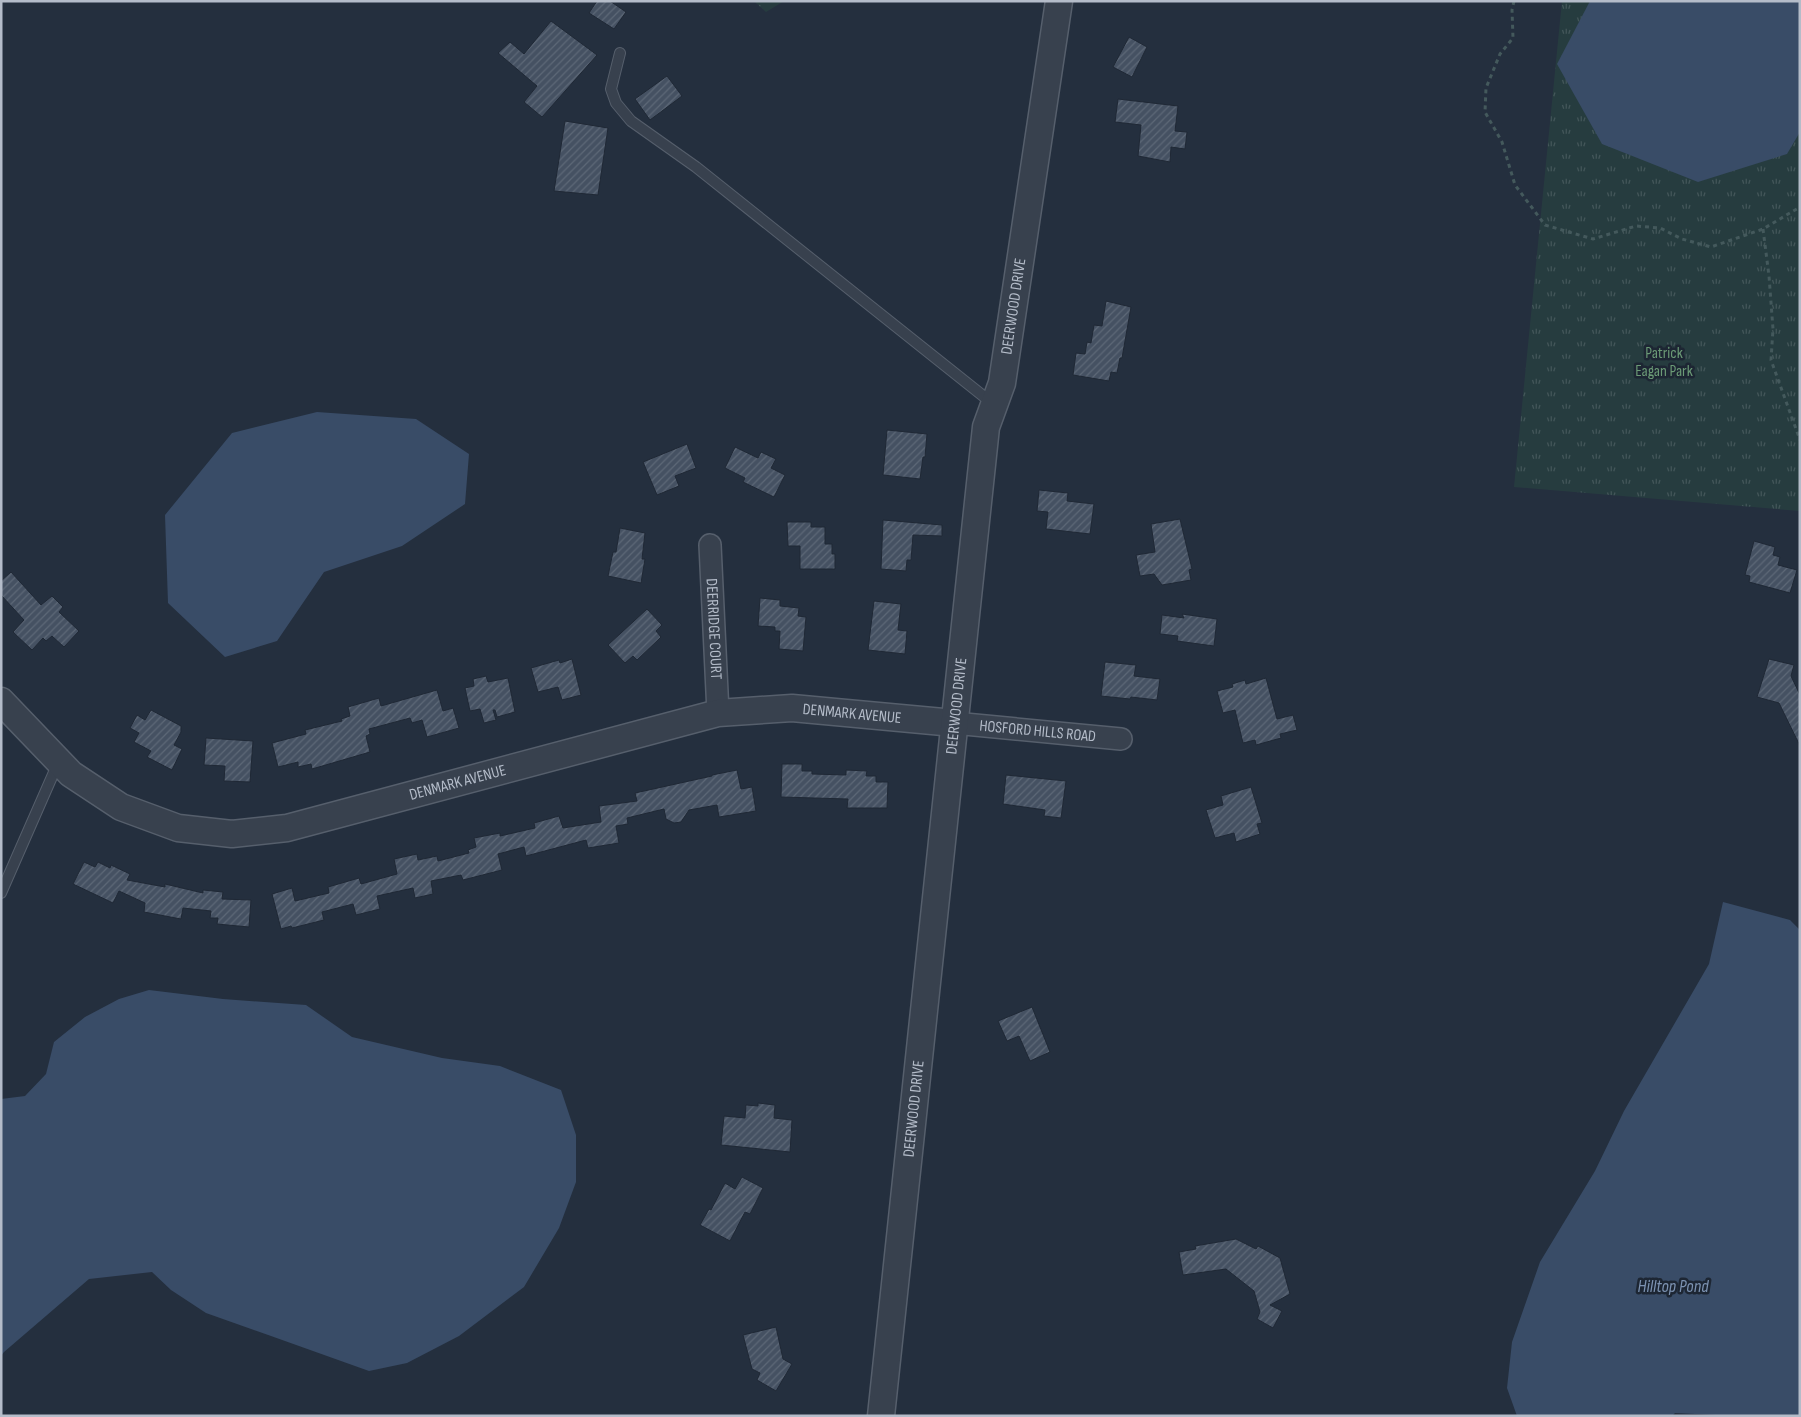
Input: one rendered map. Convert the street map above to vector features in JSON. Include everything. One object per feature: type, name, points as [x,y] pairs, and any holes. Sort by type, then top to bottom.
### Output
[{"type":"street","name":"DEERWOOD DRIVE","points":[[881,1416],[986,427],[1002,383],[1060,1]]},
{"type":"street","name":"DEERRIDGE COURT","points":[[710,545],[718,713]]},
{"type":"street","name":"DENMARK AVENUE","points":[[1,701],[71,774],[121,807],[178,828],[232,834],[287,828],[718,713],[792,708],[954,723]]},
{"type":"street","name":"HOSFORD HILLS ROAD","points":[[954,723],[1122,740]]},
{"type":"lane","points":[[620,53],[611,89],[616,103],[631,120],[696,167],[994,405]]},
{"type":"lane","points":[[1,893],[59,761]]},
{"type":"path","points":[[1514,1],[1512,10],[1513,38],[1500,54],[1486,88],[1485,112],[1502,142],[1515,185],[1545,225],[1593,239],[1636,226],[1660,228],[1682,239],[1712,247],[1763,229],[1800,207]]},
{"type":"path","points":[[1763,229],[1773,329],[1770,360],[1800,440]]},
{"type":"green space","points":[[754,1],[784,1],[766,12]]},
{"type":"green space","name":"Patrick Eagan Park","points":[[1562,1],[1800,1],[1800,511],[1514,487]]},
{"type":"water","points":[[1590,1],[1800,1],[1800,132],[1787,154],[1698,182],[1602,144],[1557,64]]},
{"type":"water","points":[[317,412],[416,419],[469,454],[465,504],[402,546],[324,572],[277,641],[225,657],[168,603],[165,515],[232,433]]},
{"type":"water","name":"Hilltop Pond","points":[[1723,902],[1790,920],[1800,930],[1800,1416],[1735,1416],[1675,1413],[1672,1416],[1517,1416],[1507,1388],[1512,1342],[1540,1262],[1595,1171],[1624,1111],[1709,964]]},
{"type":"water","points":[[149,990],[223,999],[306,1005],[352,1037],[442,1058],[500,1066],[561,1090],[576,1135],[576,1182],[559,1228],[524,1287],[459,1336],[407,1363],[369,1371],[206,1313],[171,1290],[152,1272],[89,1279],[1,1356],[1,1099],[25,1096],[46,1074],[54,1042],[85,1017],[119,999]]},
{"type":"building","points":[[597,1],[610,1],[626,12],[614,29],[589,13]]},
{"type":"building","points":[[551,21],[597,55],[542,117],[524,102],[537,86],[498,53],[510,42],[524,54]]},
{"type":"building","points":[[1129,37],[1147,47],[1132,77],[1113,67]]},
{"type":"building","points":[[667,76],[682,96],[650,120],[635,99]]},
{"type":"building","points":[[1118,99],[1178,106],[1175,131],[1187,132],[1185,149],[1171,147],[1170,162],[1138,156],[1141,125],[1115,122]]},
{"type":"building","points":[[565,121],[608,128],[598,195],[554,191]]},
{"type":"building","points":[[1106,301],[1131,307],[1122,358],[1120,358],[1117,373],[1111,372],[1109,381],[1073,375],[1076,353],[1085,354],[1087,342],[1091,343],[1094,325],[1102,326]]},
{"type":"building","points":[[887,430],[927,434],[925,457],[923,457],[920,479],[883,475]]},
{"type":"building","points":[[687,444],[696,468],[675,476],[679,486],[657,495],[643,462]]},
{"type":"building","points":[[735,447],[758,458],[761,452],[776,459],[771,468],[785,475],[774,497],[743,482],[745,478],[725,468]]},
{"type":"building","points":[[1039,490],[1068,493],[1067,501],[1094,504],[1090,534],[1046,529],[1048,512],[1037,511]]},
{"type":"building","points":[[1180,519],[1192,569],[1189,570],[1191,580],[1162,585],[1154,574],[1140,576],[1136,555],[1155,552],[1151,524]]},
{"type":"building","points":[[883,520],[942,525],[942,536],[913,535],[911,560],[907,560],[906,571],[881,569]]},
{"type":"building","points":[[787,522],[811,522],[811,527],[825,527],[825,544],[832,544],[832,554],[835,554],[835,569],[800,569],[800,546],[788,546]]},
{"type":"building","points":[[620,528],[645,533],[642,559],[645,559],[641,583],[608,576],[613,552],[616,552]]},
{"type":"building","points":[[1754,541],[1775,547],[1773,555],[1780,557],[1778,565],[1797,570],[1790,593],[1749,582],[1750,576],[1745,575]]},
{"type":"building","points":[[11,572],[41,605],[52,596],[63,607],[59,612],[79,631],[64,647],[52,636],[46,641],[43,638],[32,650],[13,632],[24,620],[1,595],[1,581]]},
{"type":"building","points":[[760,598],[780,600],[780,606],[799,608],[798,616],[806,617],[803,651],[779,649],[780,631],[775,631],[775,627],[758,626]]},
{"type":"building","points":[[874,601],[901,604],[898,630],[907,631],[905,654],[868,650]]},
{"type":"building","points":[[647,609],[662,625],[656,631],[661,637],[637,660],[633,656],[625,663],[608,645]]},
{"type":"building","points":[[1182,614],[1217,619],[1214,646],[1177,641],[1178,636],[1160,634],[1162,615],[1184,618]]},
{"type":"building","points":[[572,659],[581,695],[562,700],[558,687],[538,692],[531,668],[559,660],[560,663]]},
{"type":"building","points":[[1769,659],[1794,665],[1791,676],[1800,695],[1800,746],[1779,703],[1757,697]]},
{"type":"building","points":[[1105,662],[1136,665],[1134,676],[1160,679],[1157,700],[1101,696]]},
{"type":"building","points":[[486,676],[488,682],[508,678],[515,712],[497,717],[495,710],[493,710],[496,720],[484,723],[480,709],[470,711],[465,688],[474,686],[473,679]]},
{"type":"building","points":[[1266,678],[1277,719],[1293,715],[1297,730],[1280,734],[1281,738],[1256,745],[1255,740],[1243,743],[1235,710],[1223,713],[1217,691],[1233,687],[1232,684],[1245,680],[1246,684]]},
{"type":"building","points":[[437,690],[443,711],[453,708],[459,728],[427,737],[422,720],[412,723],[410,718],[369,729],[370,734],[366,736],[370,752],[312,769],[311,764],[298,767],[298,762],[278,767],[272,743],[306,734],[305,730],[342,721],[341,719],[350,716],[348,707],[379,698],[381,706]]},
{"type":"building","points":[[151,710],[181,726],[181,732],[174,745],[182,749],[172,770],[147,757],[151,751],[134,742],[139,733],[130,728],[137,715],[145,720]]},
{"type":"building","points":[[206,738],[253,741],[250,782],[224,781],[225,766],[204,765]]},
{"type":"building","points":[[782,764],[802,764],[802,771],[812,771],[812,774],[846,775],[846,770],[867,771],[866,776],[876,776],[876,782],[888,782],[887,808],[847,808],[848,799],[781,797]]},
{"type":"building","points":[[737,770],[741,789],[752,787],[756,811],[719,817],[717,805],[689,810],[681,822],[674,823],[666,819],[664,809],[627,818],[628,824],[616,826],[619,843],[588,848],[586,840],[526,856],[524,847],[498,854],[502,870],[463,880],[461,875],[431,881],[433,894],[415,898],[413,888],[377,896],[380,909],[356,915],[353,904],[322,912],[324,920],[281,929],[272,894],[292,888],[295,901],[329,893],[328,887],[359,878],[361,884],[397,874],[394,859],[417,854],[418,860],[437,856],[438,861],[469,853],[468,850],[476,847],[474,838],[500,833],[500,836],[535,828],[534,823],[559,816],[563,828],[601,822],[599,806],[637,801],[635,793]]},
{"type":"building","points":[[1006,775],[1066,781],[1061,818],[1044,816],[1045,810],[1003,804]]},
{"type":"building","points":[[1251,787],[1262,823],[1257,824],[1260,834],[1236,842],[1234,833],[1215,838],[1206,810],[1223,805],[1221,796]]},
{"type":"building","points":[[84,862],[95,867],[98,862],[110,868],[111,865],[130,874],[127,880],[165,887],[165,884],[203,893],[203,890],[223,892],[222,899],[251,900],[249,927],[217,924],[218,918],[210,918],[211,911],[183,908],[181,919],[144,912],[145,903],[119,891],[113,903],[73,884]]},
{"type":"building","points":[[1032,1007],[1050,1052],[1030,1061],[1019,1036],[1007,1041],[998,1021]]},
{"type":"building","points":[[758,1103],[775,1105],[774,1118],[792,1120],[790,1152],[721,1145],[724,1116],[745,1118],[746,1105],[758,1106]]},
{"type":"building","points":[[742,1177],[763,1188],[750,1214],[745,1212],[730,1241],[700,1225],[709,1209],[711,1210],[725,1183],[735,1189]]},
{"type":"building","points":[[1236,1239],[1256,1249],[1258,1246],[1280,1258],[1290,1294],[1270,1305],[1282,1311],[1273,1328],[1257,1319],[1260,1312],[1254,1291],[1226,1269],[1183,1275],[1179,1252],[1196,1249],[1195,1246]]},
{"type":"building","points":[[776,1327],[783,1359],[792,1364],[776,1391],[757,1380],[760,1373],[752,1369],[743,1335]]}]
